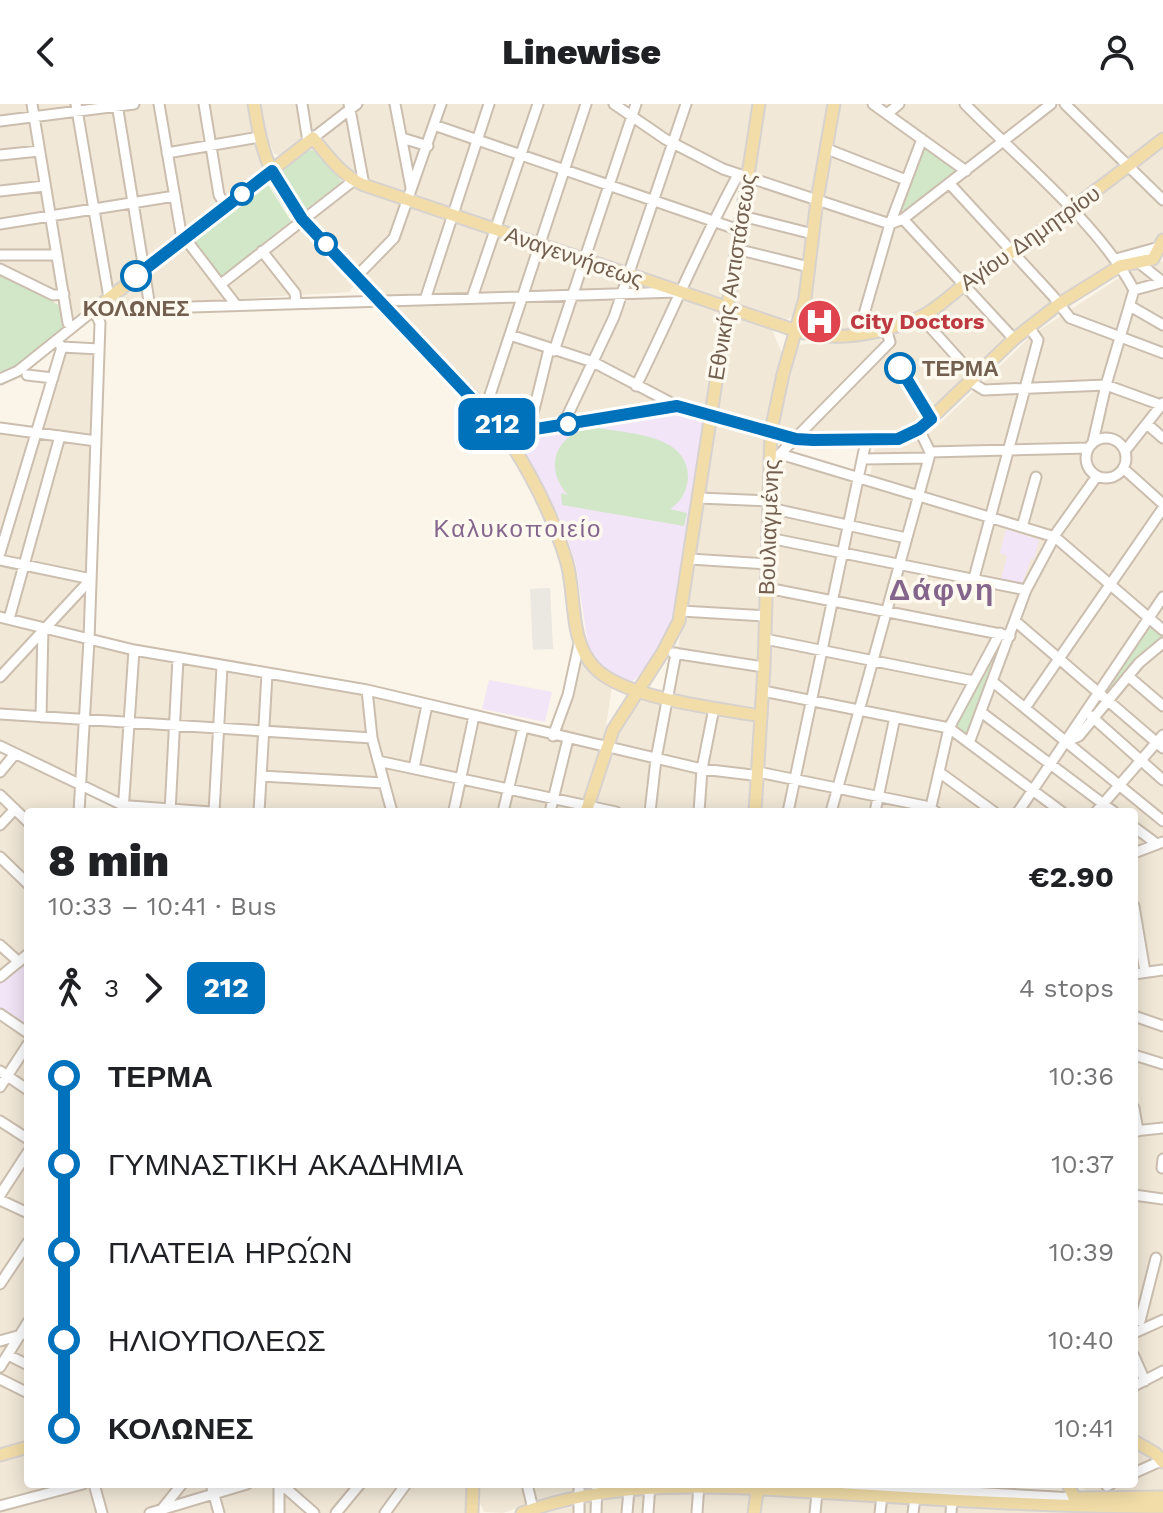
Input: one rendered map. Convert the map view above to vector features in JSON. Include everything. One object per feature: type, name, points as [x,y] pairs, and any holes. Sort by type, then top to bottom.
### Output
[{"type":"main road","points":[[254,104],[260,137],[272,171],[302,219],[505,434],[546,507],[558,536],[573,590],[579,644],[592,666],[615,682],[667,699],[761,716]]},
{"type":"main road","name":"Εθνικής Αντιστάσεως","points":[[587,808],[619,718],[670,652],[681,611],[742,216],[743,177],[759,104]]},
{"type":"main road","name":"Βουλιαγμένης","points":[[755,808],[770,504],[776,458],[771,431],[783,374],[805,298],[817,200],[834,104]]},
{"type":"main road","name":"Αγίου Δημητρίου","points":[[797,331],[819,336],[858,335],[921,317],[1071,210],[1163,139]]},
{"type":"main road","points":[[94,310],[311,140],[358,183]]},
{"type":"main road","name":"Αναγεννήσεως","points":[[358,183],[410,196],[495,230],[797,331]]},
{"type":"main road","points":[[505,434],[677,406],[796,439],[898,439],[919,429],[1014,339],[1059,304],[1118,262],[1138,262],[1160,249]]},
{"type":"main road","points":[[615,682],[624,703],[619,718]]},
{"type":"main road","points":[[1138,1444],[1163,1461]]},
{"type":"main road","points":[[0,1455],[24,1448]]},
{"type":"main road","points":[[526,1512],[579,1490],[640,1488]]},
{"type":"main road","points":[[754,1513],[758,1488]]},
{"type":"main road","points":[[768,1488],[817,1493],[881,1489],[915,1498],[953,1492],[1005,1501],[1082,1507],[1163,1507]]},
{"type":"main road","points":[[1070,1488],[1082,1507]]},
{"type":"main road","points":[[1082,1507],[1163,1497]]},
{"type":"main road","points":[[472,1507],[479,1513]]},
{"type":"street","points":[[32,104],[68,323],[72,327]]},
{"type":"street","points":[[0,121],[34,118],[77,108],[134,104]]},
{"type":"street","points":[[159,104],[184,239],[236,305]]},
{"type":"street","points":[[204,104],[219,195],[226,206]]},
{"type":"street","points":[[302,104],[311,140],[352,106]]},
{"type":"street","points":[[395,104],[410,196]]},
{"type":"street","points":[[356,277],[394,238],[441,104]]},
{"type":"street","points":[[425,300],[489,104]]},
{"type":"street","points":[[472,298],[538,104]]},
{"type":"street","points":[[485,410],[586,104]]},
{"type":"street","points":[[614,104],[672,143],[743,177],[890,224],[903,219],[1051,104]]},
{"type":"street","points":[[529,430],[552,350],[636,104]]},
{"type":"street","points":[[563,425],[612,322],[686,104]]},
{"type":"street","points":[[873,104],[966,171]]},
{"type":"street","points":[[887,114],[899,104]]},
{"type":"street","points":[[921,317],[984,390],[1106,385],[1162,404],[1125,451],[1123,468],[1109,478],[1097,476],[1088,467],[1086,461],[1090,445],[1106,385],[1134,290],[1118,262],[1071,210],[965,104]]},
{"type":"street","points":[[1065,104],[1163,200]]},
{"type":"street","points":[[118,105],[150,307]]},
{"type":"street","points":[[221,284],[302,219],[358,183],[352,106]]},
{"type":"street","points":[[77,108],[109,298]]},
{"type":"street","points":[[434,125],[739,230]]},
{"type":"street","points":[[167,153],[260,137]]},
{"type":"street","points":[[402,138],[428,146]]},
{"type":"street","points":[[858,335],[890,224],[922,139]]},
{"type":"street","points":[[827,149],[906,180]]},
{"type":"street","points":[[0,155],[39,151]]},
{"type":"street","points":[[636,386],[713,221],[743,177]]},
{"type":"street","points":[[949,183],[1074,321],[1163,353]]},
{"type":"street","points":[[0,191],[45,186]]},
{"type":"street","points":[[0,224],[175,196]]},
{"type":"street","points":[[742,216],[813,234]]},
{"type":"street","points":[[903,219],[1014,339]]},
{"type":"street","points":[[736,249],[809,267]]},
{"type":"street","points":[[1118,262],[1160,249]]},
{"type":"street","points":[[262,251],[295,293],[296,303]]},
{"type":"street","points":[[0,255],[57,255]]},
{"type":"street","points":[[1138,262],[1163,282]]},
{"type":"street","points":[[0,269],[53,295],[64,294]]},
{"type":"street","points":[[1134,290],[1163,282]]},
{"type":"street","points":[[0,379],[59,344],[72,327],[94,310],[678,292]]},
{"type":"street","points":[[1130,306],[1163,325]]},
{"type":"street","points":[[79,808],[89,640],[100,323],[94,310]]},
{"type":"street","points":[[974,578],[1038,340],[1029,327]]},
{"type":"street","points":[[776,458],[890,342],[886,329]]},
{"type":"street","points":[[510,335],[593,362],[677,406]]},
{"type":"street","points":[[59,344],[99,349]]},
{"type":"street","points":[[0,553],[53,378],[59,344]]},
{"type":"street","points":[[27,375],[53,378]]},
{"type":"street","points":[[1147,424],[1163,438]]},
{"type":"street","points":[[0,428],[96,441]]},
{"type":"street","points":[[832,808],[929,455],[919,429]]},
{"type":"street","points":[[60,436],[24,565],[4,618],[134,650],[367,690],[702,769],[795,780],[921,808]]},
{"type":"street","points":[[863,459],[1090,445],[1111,438],[1125,451]]},
{"type":"street","points":[[789,808],[866,441]]},
{"type":"street","points":[[776,458],[859,478],[1055,537],[1163,630]]},
{"type":"street","points":[[1025,708],[1163,506],[1123,468]]},
{"type":"street","points":[[933,808],[949,728],[974,681],[1015,621],[1026,590],[1055,537],[1097,476]]},
{"type":"street","points":[[1022,527],[1036,477]]},
{"type":"street","points":[[699,498],[770,504],[906,538]]},
{"type":"street","points":[[769,538],[1026,590]]},
{"type":"street","points":[[690,559],[768,564]]},
{"type":"street","points":[[0,560],[91,579]]},
{"type":"street","points":[[0,677],[91,579]]},
{"type":"street","points":[[767,588],[1005,635]]},
{"type":"street","points":[[1021,808],[1163,597]]},
{"type":"street","points":[[681,611],[766,616]]},
{"type":"street","points":[[981,712],[1050,764],[1099,808],[1161,742],[1015,621]]},
{"type":"street","points":[[41,717],[43,628]]},
{"type":"street","points":[[969,743],[993,682],[1005,635]]},
{"type":"street","points":[[765,639],[974,681]]},
{"type":"street","points":[[1067,741],[1079,736],[1139,663],[1163,643]]},
{"type":"street","points":[[553,736],[568,695],[579,644]]},
{"type":"street","points":[[124,808],[134,650]]},
{"type":"street","points":[[670,652],[764,667]]},
{"type":"street","name":"Εθνικής Αντιστάσεως","points":[[650,808],[667,699],[670,652]]},
{"type":"street","points":[[170,808],[178,658]]},
{"type":"street","points":[[212,808],[222,667]]},
{"type":"street","points":[[259,808],[267,674]]},
{"type":"street","points":[[1128,676],[1163,706]]},
{"type":"street","points":[[993,682],[1163,821]]},
{"type":"street","points":[[367,690],[372,738],[391,808]]},
{"type":"street","points":[[763,691],[949,728],[1057,808]]},
{"type":"street","points":[[414,768],[427,705]]},
{"type":"street","points":[[699,808],[702,769],[714,708]]},
{"type":"street","points":[[1085,711],[1163,780]]},
{"type":"street","points":[[0,714],[372,738]]},
{"type":"street","points":[[454,808],[474,716]]},
{"type":"street","points":[[876,808],[895,717]]},
{"type":"street","points":[[504,808],[523,728]]},
{"type":"street","points":[[551,808],[568,739]]},
{"type":"street","points":[[0,746],[122,808]]},
{"type":"street","points":[[0,772],[15,754]]},
{"type":"street","points":[[378,761],[553,798],[584,808]]},
{"type":"street","points":[[939,772],[988,808]]},
{"type":"street","points":[[261,776],[384,783]]},
{"type":"street","points":[[0,795],[24,818]]},
{"type":"street","points":[[0,825],[15,809]]},
{"type":"street","points":[[1138,830],[1161,845]]},
{"type":"street","points":[[1138,852],[1161,845]]},
{"type":"street","points":[[2,863],[24,881]]},
{"type":"street","points":[[1138,930],[1145,972]]},
{"type":"street","points":[[0,945],[19,962]]},
{"type":"street","points":[[0,977],[24,958]]},
{"type":"street","points":[[1138,973],[1163,970]]},
{"type":"street","points":[[0,1014],[24,1030]]},
{"type":"street","points":[[1138,1017],[1163,1026]]},
{"type":"street","points":[[0,1087],[4,1073],[24,1049]]},
{"type":"street","points":[[1138,1056],[1163,1064]]},
{"type":"street","points":[[4,1073],[24,1087]]},
{"type":"street","points":[[0,1121],[24,1136]]},
{"type":"street","points":[[1138,1131],[1163,1128]]},
{"type":"street","points":[[24,1158],[0,1197],[24,1211]]},
{"type":"street","points":[[1162,1168],[1163,1159]]},
{"type":"street","points":[[1138,1196],[1163,1198]]},
{"type":"street","points":[[1,1282],[24,1248]]},
{"type":"street","points":[[1138,1318],[1156,1258]]},
{"type":"street","points":[[1138,1321],[1163,1320]]},
{"type":"street","points":[[1138,1331],[1163,1320]]},
{"type":"street","points":[[0,1341],[24,1335]]},
{"type":"street","points":[[0,1367],[24,1335]]},
{"type":"street","points":[[8,1355],[24,1363]]},
{"type":"street","points":[[1138,1365],[1145,1381]]},
{"type":"street","points":[[1138,1384],[1163,1371]]},
{"type":"street","points":[[0,1379],[24,1391]]},
{"type":"street","points":[[1138,1471],[1163,1461]]},
{"type":"street","points":[[0,1506],[68,1488]]},
{"type":"street","points":[[95,1488],[102,1513]]},
{"type":"street","points":[[161,1510],[179,1488]]},
{"type":"street","points":[[212,1488],[219,1513]]},
{"type":"street","points":[[150,1513],[176,1509],[235,1488]]},
{"type":"street","points":[[279,1513],[280,1488]]},
{"type":"street","points":[[285,1488],[314,1513]]},
{"type":"street","points":[[336,1513],[357,1488]]},
{"type":"street","points":[[385,1513],[403,1488]]},
{"type":"street","points":[[526,1512],[527,1488]]},
{"type":"street","points":[[648,1513],[650,1488]]},
{"type":"street","points":[[697,1513],[698,1488]]},
{"type":"street","points":[[596,1489],[596,1513]]},
{"type":"street","points":[[880,1513],[881,1489],[953,1492],[951,1513]]},
{"type":"street","points":[[579,1490],[579,1513]]},
{"type":"street","points":[[627,1513],[629,1490]]},
{"type":"street","points":[[815,1513],[817,1493]]},
{"type":"street","points":[[913,1513],[915,1498]]},
{"type":"street","points":[[1160,1513],[1163,1507]]},
{"type":"shaded area","points":[[0,104],[27,104],[59,289],[47,290],[0,267]]},
{"type":"shaded area","points":[[35,104],[249,104],[254,142],[265,169],[76,320],[70,318]]},
{"type":"shaded area","points":[[261,104],[348,104],[279,155],[274,154],[265,132]]},
{"type":"shaded area","points":[[363,104],[612,104],[733,177],[708,223],[735,233],[706,409],[678,403],[506,427],[310,220],[351,187],[319,138]]},
{"type":"shaded area","points":[[638,104],[756,104],[745,174],[668,137],[635,115]]},
{"type":"shaded area","points":[[762,104],[831,104],[799,312],[782,322],[733,305]]},
{"type":"shaded area","points":[[837,104],[1163,104],[1163,241],[1118,252],[1112,266],[1047,306],[978,368],[930,417],[903,432],[892,436],[803,437],[714,411],[731,314],[772,330],[781,351],[792,354],[796,345],[820,343],[818,324],[815,319],[807,318],[820,204]]},
{"type":"shaded area","points":[[299,228],[353,285],[350,292],[115,304],[114,301],[184,245],[219,287]]},
{"type":"shaded area","points":[[1163,261],[1163,842],[1138,851],[1138,808],[758,808],[774,465],[784,457],[869,483],[875,446],[910,443],[927,436],[1032,335],[1128,272]]},
{"type":"shaded area","points":[[62,350],[94,352],[90,437],[41,430]]},
{"type":"shaded area","points":[[684,411],[704,420],[675,616],[650,664],[632,682],[595,663],[589,650],[576,565],[563,524],[518,443],[521,436]]},
{"type":"shaded area","points":[[714,418],[757,431],[768,439],[767,560],[753,773],[700,767],[609,747],[640,693],[670,701]]},
{"type":"shaded area","points":[[0,431],[90,443],[87,575],[42,626],[0,615]]},
{"type":"shaded area","points":[[1006,529],[1039,540],[1022,584],[1001,579],[1007,556],[1000,553]]},
{"type":"shaded area","points":[[550,588],[553,649],[533,650],[530,589]]},
{"type":"shaded area","points":[[86,590],[86,637],[52,627]]},
{"type":"shaded area","points":[[0,620],[86,642],[78,781],[0,743]]},
{"type":"shaded area","points":[[90,644],[365,693],[389,808],[135,808],[83,784]]},
{"type":"shaded area","points":[[579,660],[597,678],[612,687],[603,745],[557,735],[573,693]]},
{"type":"shaded area","points":[[489,680],[552,692],[545,722],[482,709]]},
{"type":"shaded area","points":[[375,694],[602,748],[583,808],[394,808],[374,729],[371,702]]},
{"type":"shaded area","points":[[610,750],[753,776],[752,808],[590,808]]},
{"type":"shaded area","points":[[14,758],[77,788],[76,808],[24,808],[24,875],[0,853],[0,774]]},
{"type":"shaded area","points":[[1163,847],[1163,1494],[1095,1495],[1084,1488],[1138,1488],[1138,856]]},
{"type":"shaded area","points":[[0,860],[24,884],[24,1333],[0,1340]]},
{"type":"shaded area","points":[[24,962],[24,1026],[0,1010],[0,981]]},
{"type":"shaded area","points":[[24,1337],[24,1445],[0,1451],[0,1343]]},
{"type":"shaded area","points":[[24,1451],[24,1488],[278,1488],[278,1513],[0,1513],[0,1458]]},
{"type":"shaded area","points":[[281,1488],[473,1488],[470,1513],[281,1513]]},
{"type":"shaded area","points":[[478,1488],[592,1488],[535,1501],[503,1513],[484,1512],[478,1498]]},
{"type":"shaded area","points":[[643,1491],[753,1493],[750,1513],[545,1513]]},
{"type":"shaded area","points":[[761,1494],[1073,1510],[1075,1513],[758,1513]]},
{"type":"green space","points":[[923,148],[956,172],[903,211],[901,207]]},
{"type":"green space","points":[[305,151],[318,152],[342,182],[305,210],[280,171]]},
{"type":"green space","points":[[267,183],[291,221],[221,277],[192,240]]},
{"type":"green space","points":[[0,275],[59,305],[63,328],[13,370],[0,374]]},
{"type":"green space","points":[[598,428],[655,439],[679,452],[686,463],[688,478],[685,492],[670,509],[687,513],[684,526],[562,505],[561,493],[568,495],[556,472],[558,451],[573,435]]},
{"type":"green space","points":[[1148,624],[1163,640],[1109,698],[1102,691]]},
{"type":"green space","points":[[996,646],[1001,648],[966,737],[953,726]]},
{"type":"bus line","name":"212","points":[[136,276],[272,171],[302,219],[505,434],[677,406],[796,439],[898,439],[931,419],[900,368]]},
{"type":"place","name":"ΚΟΛΩΝΕΣ","points":[[136,276]]},
{"type":"place","name":"City Doctors","points":[[819,321]]},
{"type":"place","name":"ΤΕΡΜΑ","points":[[900,368]]},
{"type":"district","name":"Καλυκοποιείο","points":[[518,529]]},
{"type":"district","name":"Δάφνη","points":[[942,589]]}]
